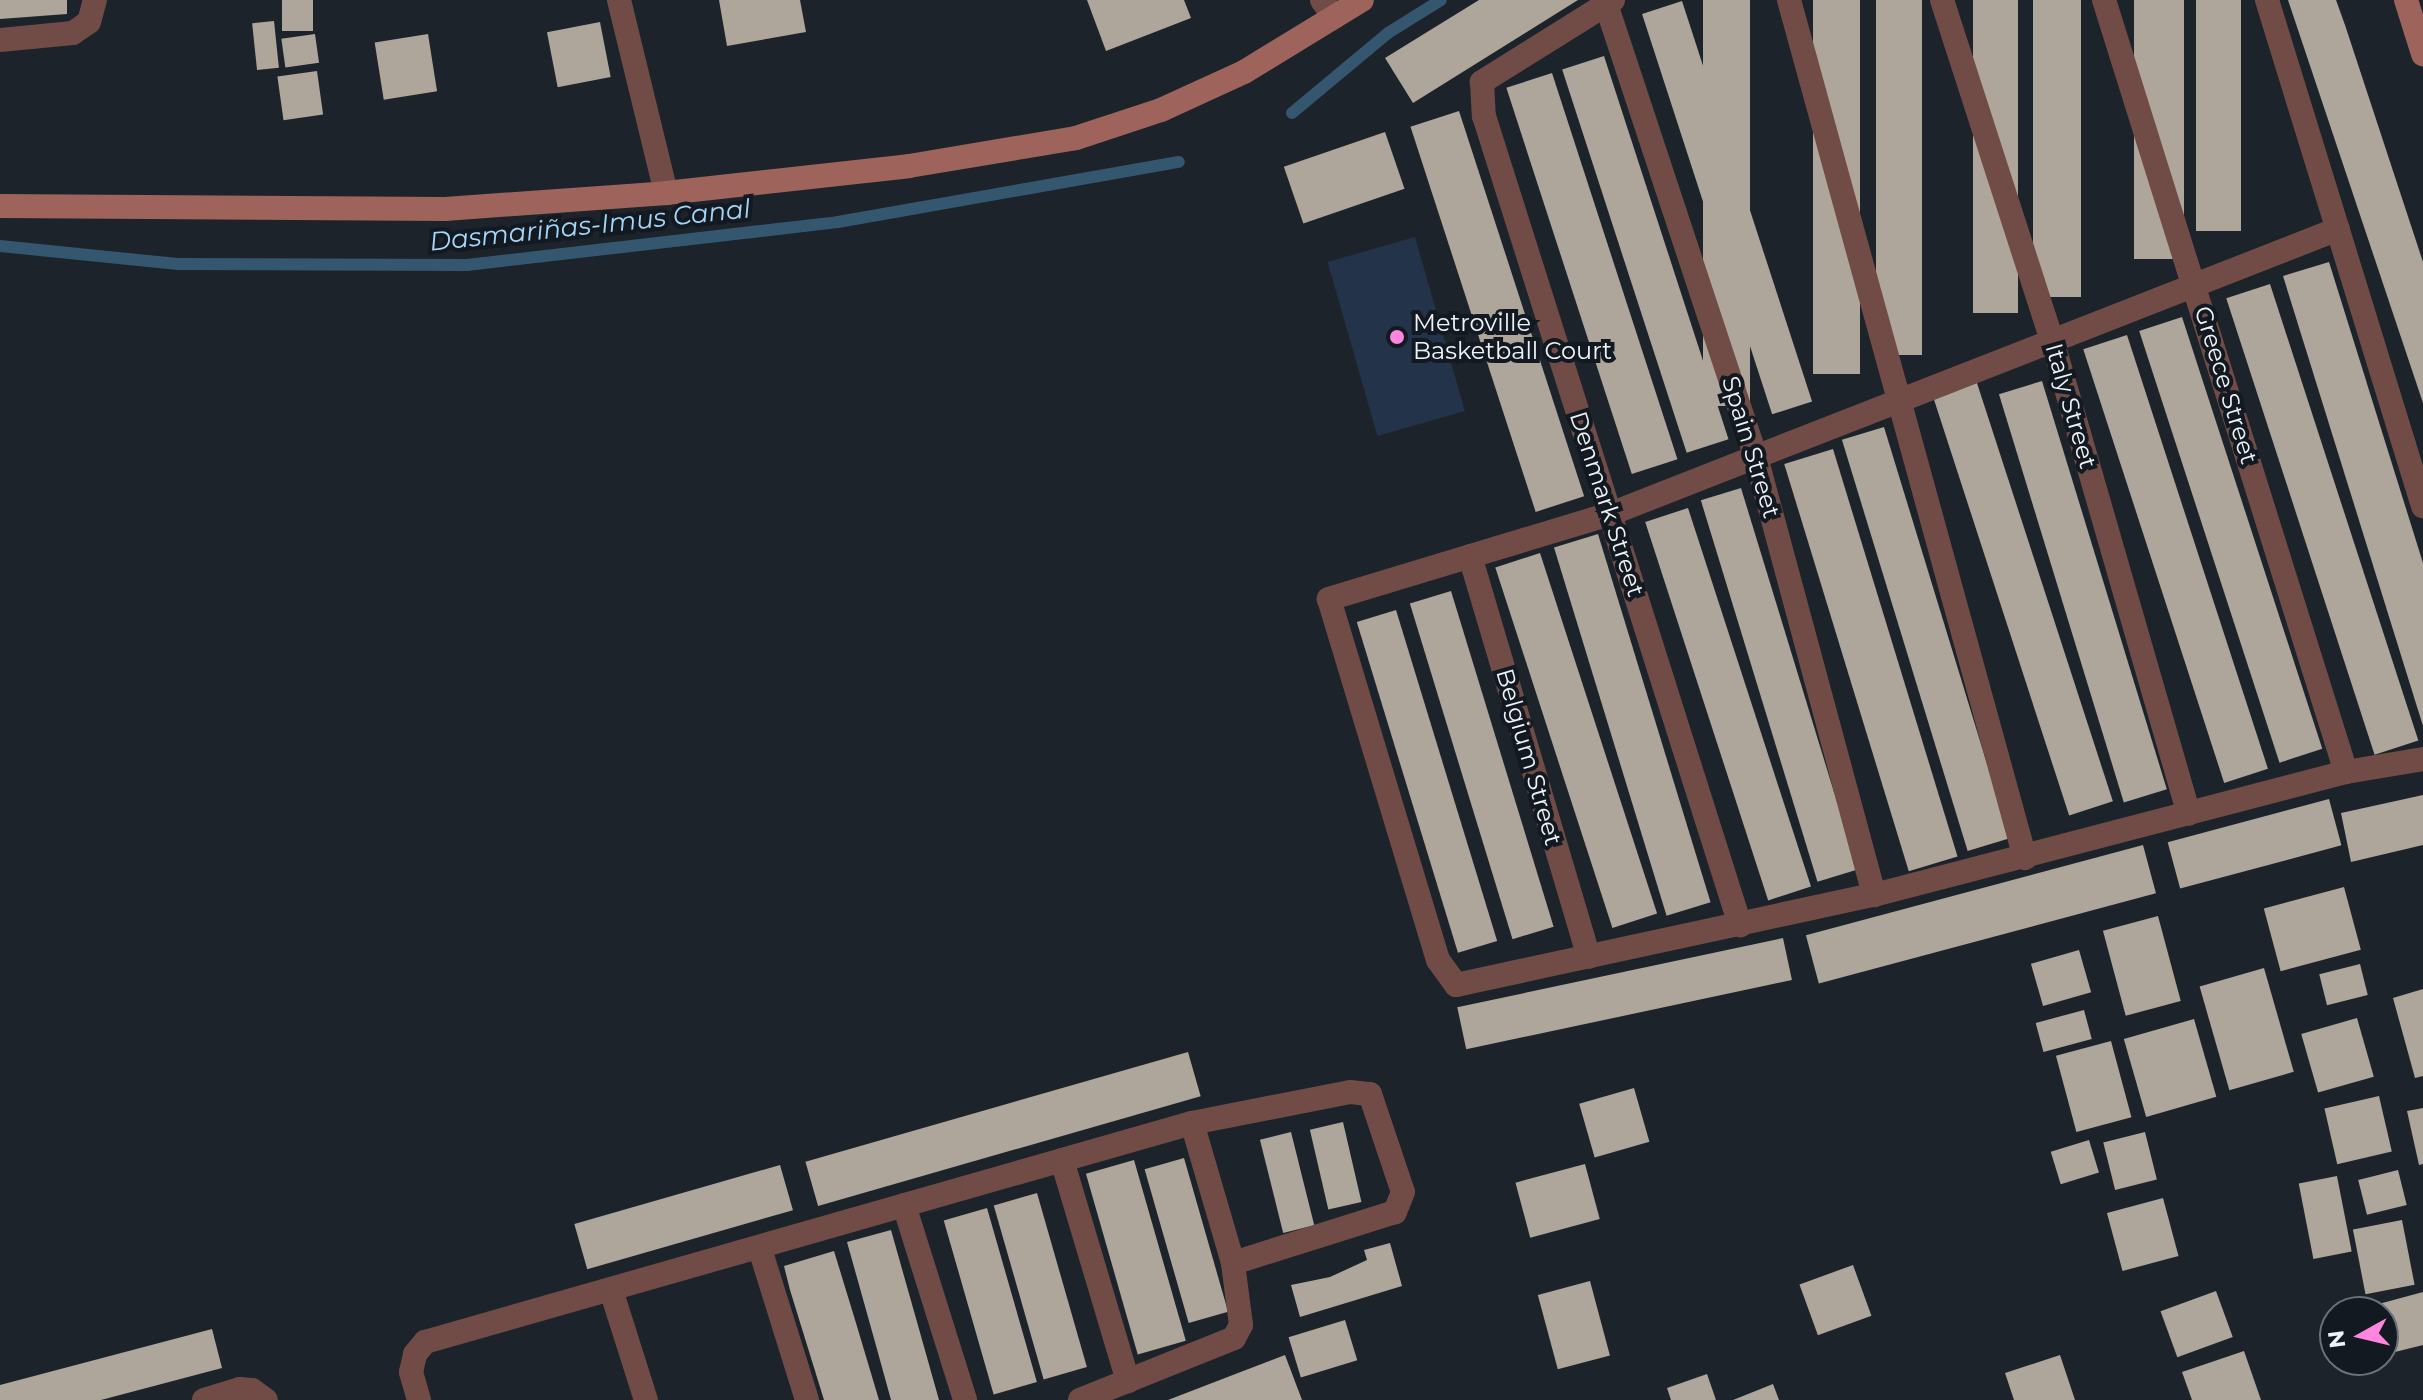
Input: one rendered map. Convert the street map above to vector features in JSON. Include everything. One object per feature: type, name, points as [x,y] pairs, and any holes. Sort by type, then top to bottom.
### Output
[{"type":"main road","points":[[0,206],[445,209],[666,193],[909,166],[1076,138],[1161,110],[1244,72],[1328,9],[1362,0]]},
{"type":"main road","points":[[2406,0],[2423,54]]},
{"type":"street","points":[[0,40],[73,33],[89,22],[95,0]]},
{"type":"street","points":[[619,0],[666,193]]},
{"type":"street","points":[[1789,0],[2025,858]]},
{"type":"street","name":"Italy Street","points":[[1942,0],[2052,340],[2189,814]]},
{"type":"street","name":"Greece Street","points":[[2104,0],[2346,772]]},
{"type":"street","points":[[2267,0],[2423,506]]},
{"type":"street","name":"Denmark Street","points":[[1610,2],[1482,82],[1484,116],[1740,925]]},
{"type":"street","name":"Spain Street","points":[[1610,2],[1756,457],[1874,895]]},
{"type":"street","points":[[2338,229],[1610,514],[1329,599],[1438,960],[1456,985],[1874,895],[2346,772],[2423,759]]},
{"type":"street","name":"Belgium Street","points":[[1470,556],[1589,957]]},
{"type":"street","points":[[419,1400],[411,1372],[415,1354],[425,1342],[612,1293],[1192,1123],[1350,1092],[1370,1094],[1403,1192],[1395,1212],[1233,1263]]},
{"type":"street","points":[[1080,1400],[1234,1338],[1241,1325],[1233,1263],[1192,1123]]},
{"type":"street","points":[[1062,1160],[1128,1381]]},
{"type":"street","points":[[904,1205],[965,1400]]},
{"type":"street","points":[[760,1249],[807,1400]]},
{"type":"street","points":[[612,1293],[646,1400]]},
{"type":"street","points":[[204,1400],[239,1389],[252,1390],[266,1400]]},
{"type":"shaded area","name":"Metroville Basketball Court","points":[[1415,237],[1465,411],[1377,436],[1328,262]]},
{"type":"building","points":[[0,0],[67,0],[67,14],[0,19]]},
{"type":"building","points":[[282,0],[313,0],[313,31],[282,31]]},
{"type":"building","points":[[719,0],[800,0],[806,32],[727,46]]},
{"type":"building","points":[[1087,0],[1184,0],[1191,18],[1106,51]]},
{"type":"building","points":[[1479,0],[1578,0],[1413,103],[1385,58]]},
{"type":"building","points":[[1703,0],[1750,0],[1750,406],[1703,406]]},
{"type":"building","points":[[1813,0],[1860,0],[1860,374],[1813,374]]},
{"type":"building","points":[[1876,0],[1922,0],[1922,355],[1876,355]]},
{"type":"building","points":[[1973,0],[2018,0],[2018,313],[1973,313]]},
{"type":"building","points":[[2033,0],[2081,0],[2081,297],[2033,297]]},
{"type":"building","points":[[2134,0],[2184,0],[2184,259],[2134,259]]},
{"type":"building","points":[[2196,0],[2241,0],[2241,231],[2196,231]]},
{"type":"building","points":[[2288,0],[2336,0],[2345,25],[2423,262],[2423,403]]},
{"type":"building","points":[[1682,1],[1812,401],[1772,414],[1642,14]]},
{"type":"building","points":[[274,21],[279,68],[257,70],[252,23]]},
{"type":"building","points":[[600,22],[611,77],[558,87],[547,32]]},
{"type":"building","points":[[315,34],[319,63],[285,67],[281,39]]},
{"type":"building","points":[[428,34],[437,91],[384,100],[375,42]]},
{"type":"building","points":[[1604,56],[1729,439],[1687,453],[1562,70]]},
{"type":"building","points":[[317,71],[323,115],[284,120],[277,77]]},
{"type":"building","points":[[1552,73],[1677,459],[1632,474],[1506,88]]},
{"type":"building","points":[[1459,111],[1584,496],[1536,512],[1410,127]]},
{"type":"building","points":[[1385,132],[1405,189],[1303,224],[1284,167]]},
{"type":"building","points":[[2329,262],[2423,563],[2423,726],[2283,276]]},
{"type":"building","points":[[2270,284],[2418,741],[2375,755],[2226,298]]},
{"type":"building","points":[[2182,317],[2322,749],[2279,763],[2139,331]]},
{"type":"building","points":[[2127,335],[2268,769],[2224,783],[2083,349]]},
{"type":"building","points":[[1976,380],[2113,801],[2069,816],[1932,394]]},
{"type":"building","points":[[2042,381],[2167,789],[2124,802],[1999,394]]},
{"type":"building","points":[[1884,427],[2010,838],[1968,851],[1842,440]]},
{"type":"building","points":[[1833,449],[1958,856],[1909,871],[1784,464]]},
{"type":"building","points":[[1741,488],[1858,870],[1817,882],[1701,500]]},
{"type":"building","points":[[1688,508],[1811,887],[1768,900],[1645,522]]},
{"type":"building","points":[[1598,534],[1711,902],[1667,916],[1554,547]]},
{"type":"building","points":[[1540,553],[1657,913],[1612,928],[1495,568]]},
{"type":"building","points":[[1451,591],[1554,927],[1513,939],[1410,604]]},
{"type":"building","points":[[1396,610],[1497,941],[1458,953],[1357,622]]},
{"type":"building","points":[[2423,795],[2423,845],[2351,862],[2341,813]]},
{"type":"building","points":[[2329,799],[2341,845],[2180,889],[2168,842]]},
{"type":"building","points":[[2143,845],[2156,893],[1819,984],[1806,935]]},
{"type":"building","points":[[2344,887],[2361,950],[2281,971],[2264,908]]},
{"type":"building","points":[[2158,916],[2181,1001],[2126,1016],[2103,931]]},
{"type":"building","points":[[1783,938],[1792,980],[1466,1049],[1457,1007]]},
{"type":"building","points":[[2079,950],[2091,992],[2043,1006],[2031,964]]},
{"type":"building","points":[[2360,964],[2368,995],[2327,1005],[2319,974]]},
{"type":"building","points":[[2264,968],[2294,1072],[2229,1090],[2200,986]]},
{"type":"building","points":[[2423,989],[2423,1076],[2415,1078],[2393,998]]},
{"type":"building","points":[[2084,1010],[2092,1039],[2043,1052],[2036,1023]]},
{"type":"building","points":[[2357,1018],[2374,1077],[2318,1093],[2301,1034]]},
{"type":"building","points":[[2194,1019],[2216,1097],[2146,1117],[2124,1039]]},
{"type":"building","points":[[2111,1041],[2131,1117],[2076,1132],[2056,1056]]},
{"type":"building","points":[[1188,1052],[1201,1096],[818,1206],[805,1162]]},
{"type":"building","points":[[1634,1088],[1649,1142],[1595,1158],[1579,1104]]},
{"type":"building","points":[[2379,1096],[2392,1152],[2337,1164],[2324,1109]]},
{"type":"building","points":[[2423,1108],[2423,1164],[2419,1165],[2407,1111]]},
{"type":"building","points":[[1343,1122],[1361,1202],[1328,1210],[1310,1130]]},
{"type":"building","points":[[1291,1132],[1314,1225],[1283,1233],[1260,1140]]},
{"type":"building","points":[[2145,1132],[2157,1180],[2115,1190],[2103,1142]]},
{"type":"building","points":[[2089,1140],[2099,1173],[2061,1184],[2051,1152]]},
{"type":"building","points":[[1184,1158],[1228,1312],[1189,1323],[1145,1169]]},
{"type":"building","points":[[1134,1160],[1186,1341],[1138,1354],[1086,1174]]},
{"type":"building","points":[[1585,1164],[1600,1219],[1530,1238],[1515,1183]]},
{"type":"building","points":[[780,1165],[793,1210],[587,1269],[574,1224]]},
{"type":"building","points":[[2398,1170],[2407,1205],[2367,1215],[2358,1180]]},
{"type":"building","points":[[2337,1176],[2352,1252],[2313,1259],[2299,1183]]},
{"type":"building","points":[[1037,1193],[1087,1367],[1044,1379],[994,1205]]},
{"type":"building","points":[[2163,1198],[2179,1256],[2123,1271],[2107,1213]]},
{"type":"building","points":[[987,1208],[1037,1382],[994,1394],[944,1220]]},
{"type":"building","points":[[2402,1220],[2415,1285],[2366,1294],[2353,1230]]},
{"type":"building","points":[[891,1230],[939,1400],[891,1400],[847,1242]]},
{"type":"building","points":[[1390,1243],[1402,1286],[1300,1317],[1291,1285],[1330,1277],[1367,1260],[1364,1250]]},
{"type":"building","points":[[834,1251],[879,1400],[824,1400],[790,1290],[784,1266]]},
{"type":"building","points":[[1853,1265],[1871,1316],[1818,1335],[1799,1284]]},
{"type":"building","points":[[1590,1281],[1610,1355],[1558,1369],[1538,1295]]},
{"type":"building","points":[[2216,1291],[2233,1337],[2177,1357],[2161,1311]]},
{"type":"building","points":[[2423,1292],[2423,1345],[2399,1351],[2399,1298]]},
{"type":"building","points":[[1345,1320],[1357,1360],[1301,1377],[1289,1337]]},
{"type":"building","points":[[212,1329],[222,1368],[101,1400],[0,1400],[0,1385]]},
{"type":"building","points":[[2244,1351],[2261,1400],[2192,1400],[2182,1372]]},
{"type":"building","points":[[1285,1355],[1302,1400],[1168,1400],[1238,1373]]},
{"type":"building","points":[[2060,1355],[2075,1400],[2014,1400],[2005,1373]]},
{"type":"building","points":[[1707,1374],[1716,1400],[1671,1400],[1667,1388]]},
{"type":"building","points":[[1773,1384],[1779,1400],[1733,1400]]},
{"type":"waterway","name":"Dasmariñas-Imus Canal","points":[[1292,113],[1388,33],[1441,0]]},
{"type":"waterway","name":"Dasmariñas-Imus Canal","points":[[0,246],[178,264],[467,265],[838,222],[1179,162]]},
{"type":"place","name":"Metroville Basketball Court","points":[[1397,337]]}]
